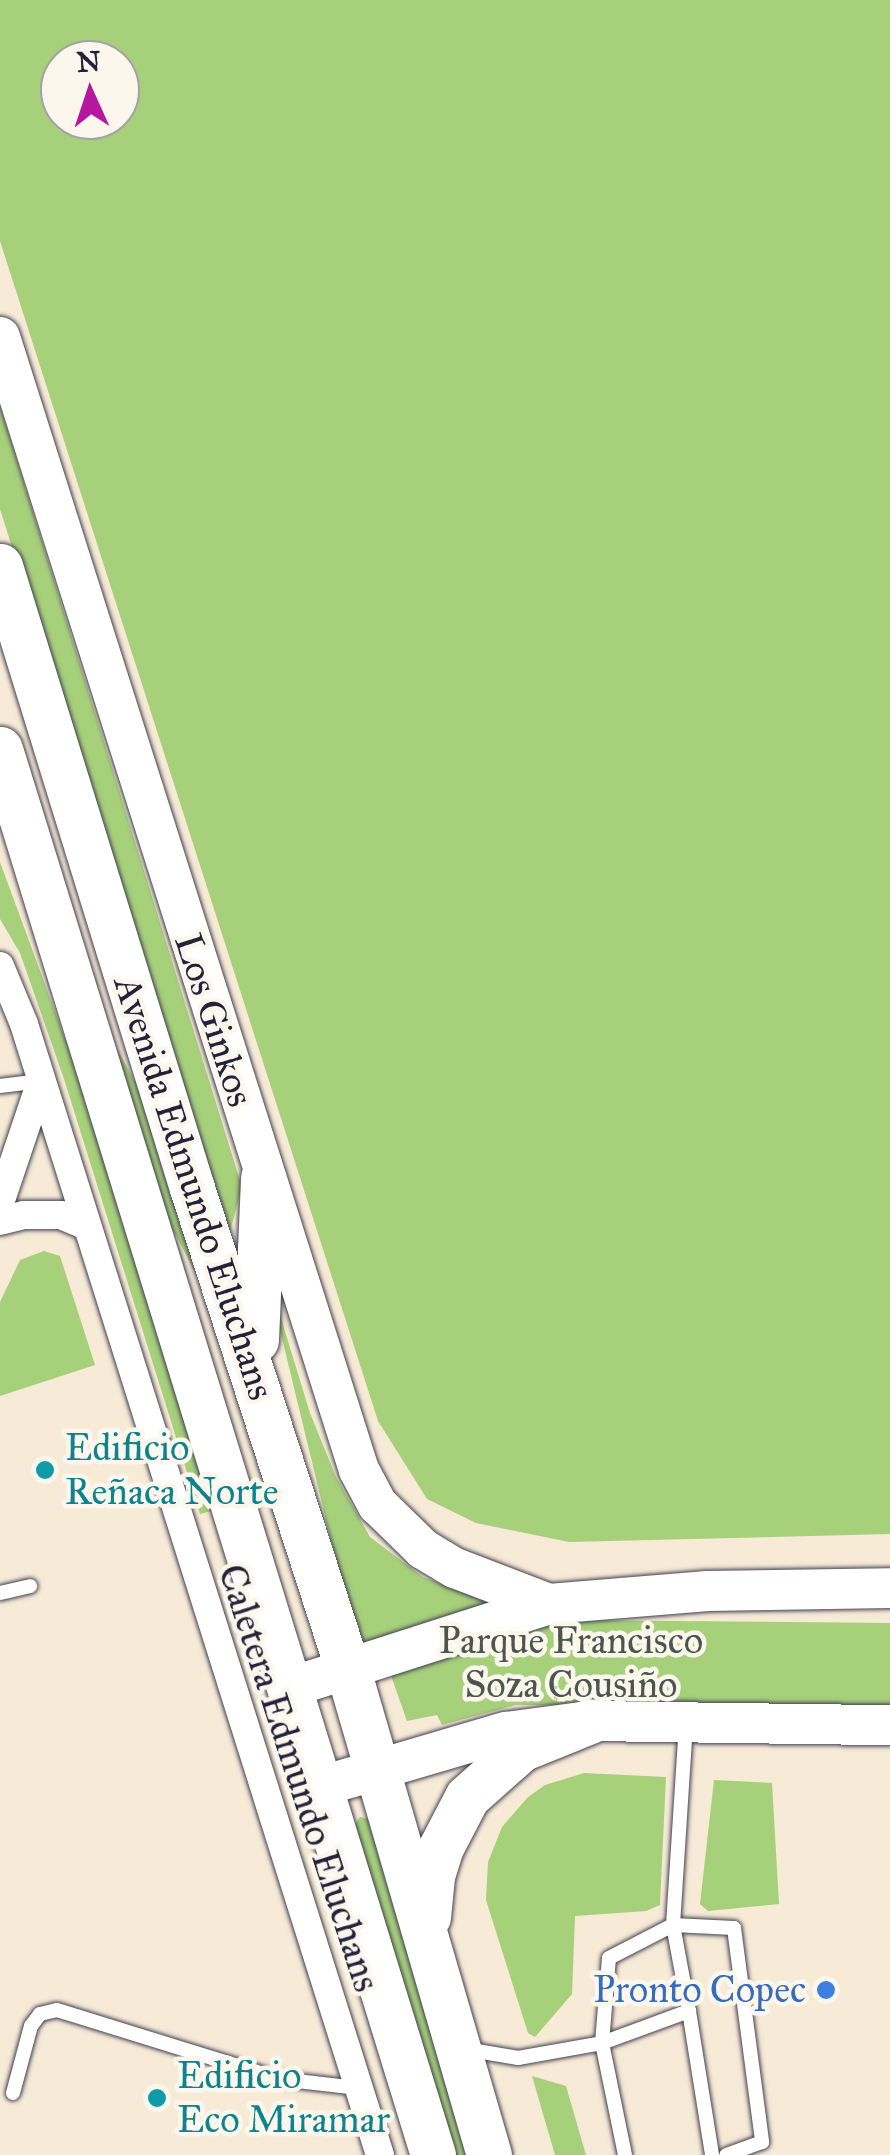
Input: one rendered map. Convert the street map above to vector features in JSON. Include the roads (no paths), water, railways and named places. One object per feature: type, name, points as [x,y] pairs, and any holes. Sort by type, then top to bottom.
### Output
[{"type":"main road","name":"Avenida Edmundo Eluchans","points":[[0,566],[348,1670],[489,2155]]},
{"type":"main road","name":"Avenida Edmundo Eluchans","points":[[0,749],[434,2155]]},
{"type":"main road","points":[[256,1382],[256,1272],[263,1177]]},
{"type":"main road","points":[[430,1949],[432,1876],[441,1847],[467,1797],[520,1749],[590,1721]]},
{"type":"street","name":"Los Ginkos","points":[[0,337],[347,1442],[378,1505],[423,1550],[455,1568],[549,1604]]},
{"type":"street","name":"Caletera Edmundo Eluchans","points":[[0,966],[41,1081],[380,2155]]},
{"type":"street","points":[[0,1203],[41,1081]]},
{"type":"street","points":[[0,1221],[24,1214],[61,1215],[84,1225]]},
{"type":"street","points":[[291,1687],[549,1604],[708,1591],[890,1588]]},
{"type":"street","points":[[322,1786],[506,1732],[590,1721],[888,1724]]},
{"type":"lane","points":[[0,1086],[41,1081]]},
{"type":"lane","points":[[0,1593],[30,1586]]},
{"type":"lane","points":[[687,1719],[673,1924],[712,2155]]},
{"type":"lane","points":[[625,2155],[602,2043],[609,1958],[673,1924],[734,1928],[762,2142],[726,2155]]},
{"type":"lane","points":[[13,2093],[30,2026],[40,2014],[58,2010],[280,2079],[358,2088]]},
{"type":"lane","points":[[460,2048],[518,2058],[602,2043],[689,2011]]},
{"type":"place","name":"Edificio Reñaca Norte","points":[[45,1470]]},
{"type":"place","name":"Pronto Copec","points":[[826,1990]]},
{"type":"place","name":"Edificio Eco Miramar","points":[[157,2098]]},
{"type":"park label","name":"Parque Francisco Soza Cousiño","points":[[571,1663]]}]
